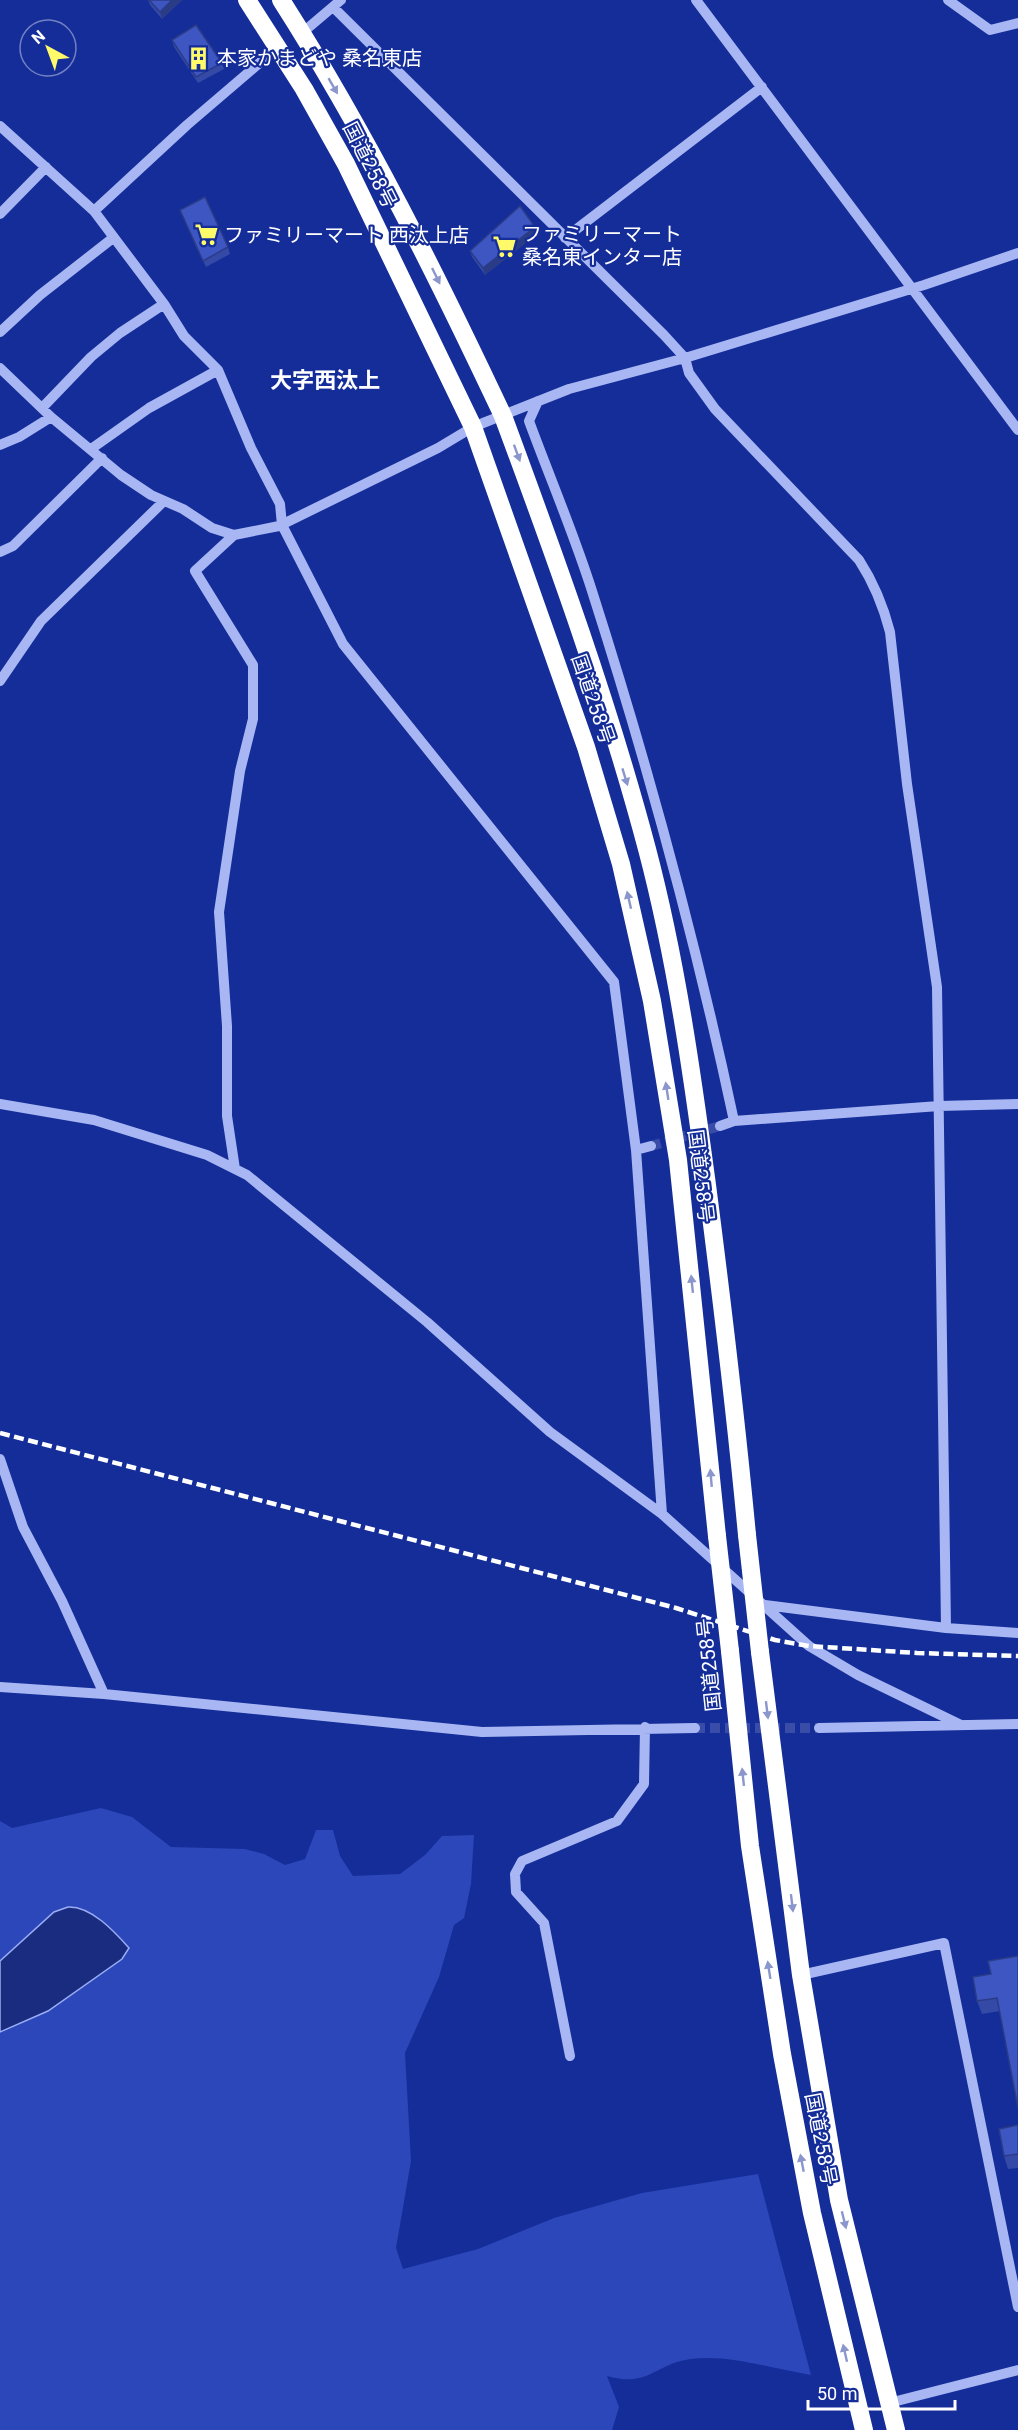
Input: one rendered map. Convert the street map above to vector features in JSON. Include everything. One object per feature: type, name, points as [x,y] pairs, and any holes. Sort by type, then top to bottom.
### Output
[{"type":"highway","name":"国道258号","points":[[247,0],[304,89],[346,164],[473,427],[586,747],[621,864],[652,1001],[678,1160],[750,1846],[782,2054],[812,2213],[864,2430]]},
{"type":"highway","name":"国道258号","points":[[281,0],[369,147],[428,259],[503,416],[584,639],[647,850],[679,1001],[699,1125],[730,1362],[760,1652],[801,1975],[839,2200],[896,2430]]},
{"type":"street","points":[[696,0],[1018,430]]},
{"type":"street","points":[[948,0],[990,30],[1018,23]]},
{"type":"street","points":[[302,33],[337,3],[685,358],[689,373],[715,409],[859,560],[884,608],[890,632],[907,784],[937,987],[946,1628]]},
{"type":"street","points":[[94,211],[187,125],[277,48]]},
{"type":"street","points":[[565,238],[762,87]]},
{"type":"street","points":[[0,126],[94,211],[164,304],[184,336],[218,370],[252,448],[280,504],[282,525],[343,644],[614,982],[636,1150],[662,1514]]},
{"type":"street","points":[[0,214],[46,167]]},
{"type":"street","points":[[0,332],[40,295],[113,238]]},
{"type":"street","points":[[0,368],[51,417],[121,475],[164,501],[183,509],[212,528],[234,535],[282,525],[438,448],[473,427],[569,389],[685,358],[1018,253]]},
{"type":"street","points":[[42,408],[91,357],[120,333],[164,304]]},
{"type":"street","points":[[91,449],[149,408],[218,370]]},
{"type":"street","points":[[538,401],[529,421],[592,589],[662,823],[705,986],[734,1121]]},
{"type":"street","points":[[0,445],[19,437],[51,417]]},
{"type":"street","points":[[0,552],[13,546],[102,458]]},
{"type":"street","points":[[0,681],[41,621],[164,501]]},
{"type":"street","points":[[234,535],[195,571],[253,664],[253,719],[240,771],[219,912],[227,1026],[227,1116],[235,1169]]},
{"type":"street","points":[[0,1104],[94,1120],[207,1155],[247,1175],[427,1322],[550,1432],[662,1514],[809,1646],[858,1675],[961,1725]]},
{"type":"street","points":[[720,1125],[734,1121],[939,1106],[1018,1104]]},
{"type":"street","points":[[636,1150],[651,1146]]},
{"type":"street","points":[[0,1459],[23,1527],[62,1601],[104,1694]]},
{"type":"street","points":[[764,1605],[946,1628],[1018,1633]]},
{"type":"street","points":[[0,1687],[104,1694],[482,1732],[645,1727],[695,1728]]},
{"type":"street","points":[[819,1728],[1018,1724]]},
{"type":"street","points":[[570,2056],[544,1923],[516,1892],[515,1874],[522,1861],[617,1821],[644,1784],[645,1727]]},
{"type":"street","points":[[801,1975],[944,1943],[1013,2255],[1018,2307]]},
{"type":"street","points":[[889,2403],[1018,2370]]},
{"type":"shaded area","points":[[101,1808],[132,1817],[171,1847],[245,1849],[264,1854],[285,1865],[305,1859],[316,1830],[333,1830],[340,1856],[353,1876],[400,1874],[425,1855],[442,1836],[474,1835],[471,1884],[464,1918],[454,1925],[439,1977],[405,2053],[411,2161],[396,2248],[403,2269],[478,2249],[554,2218],[642,2193],[758,2174],[811,2375],[736,2360],[706,2358],[678,2362],[633,2379],[607,2376],[619,2407],[612,2430],[0,2430],[0,1821],[12,1828]]},
{"type":"shaded area","points":[[68,1907],[93,1915],[109,1927],[129,1948],[122,1959],[48,2011],[0,2032],[0,1961],[54,1912]]},
{"type":"building","points":[[149,0],[172,0],[160,12]]},
{"type":"building","name":"本家かまどや 桑名東店","points":[[196,25],[222,63],[196,77],[172,40]]},
{"type":"building","name":"ファミリーマート 西汰上店","points":[[205,197],[228,247],[203,261],[180,210]]},
{"type":"building","name":"ファミリーマート 桑名東インター店","points":[[520,206],[535,227],[483,268],[470,251]]},
{"type":"building","points":[[1018,1956],[1018,2108],[997,1998],[977,2001],[973,1977],[991,1974],[988,1961]]},
{"type":"building","points":[[1018,2125],[1018,2154],[1004,2156],[999,2129]]},
{"type":"tunnel","points":[[651,1146],[720,1126]]},
{"type":"tunnel","points":[[695,1728],[819,1728]]},
{"type":"railway","points":[[0,1433],[676,1608],[775,1640],[809,1646],[917,1653],[1018,1656]]},
{"type":"place","name":"本家かまどや 桑名東店","points":[[199,58]]},
{"type":"place","name":"ファミリーマート 西汰上店","points":[[206,235]]},
{"type":"place","name":"ファミリーマート 桑名東インター店","points":[[504,246]]},
{"type":"district","name":"大字西汰上","points":[[325,380]]}]
